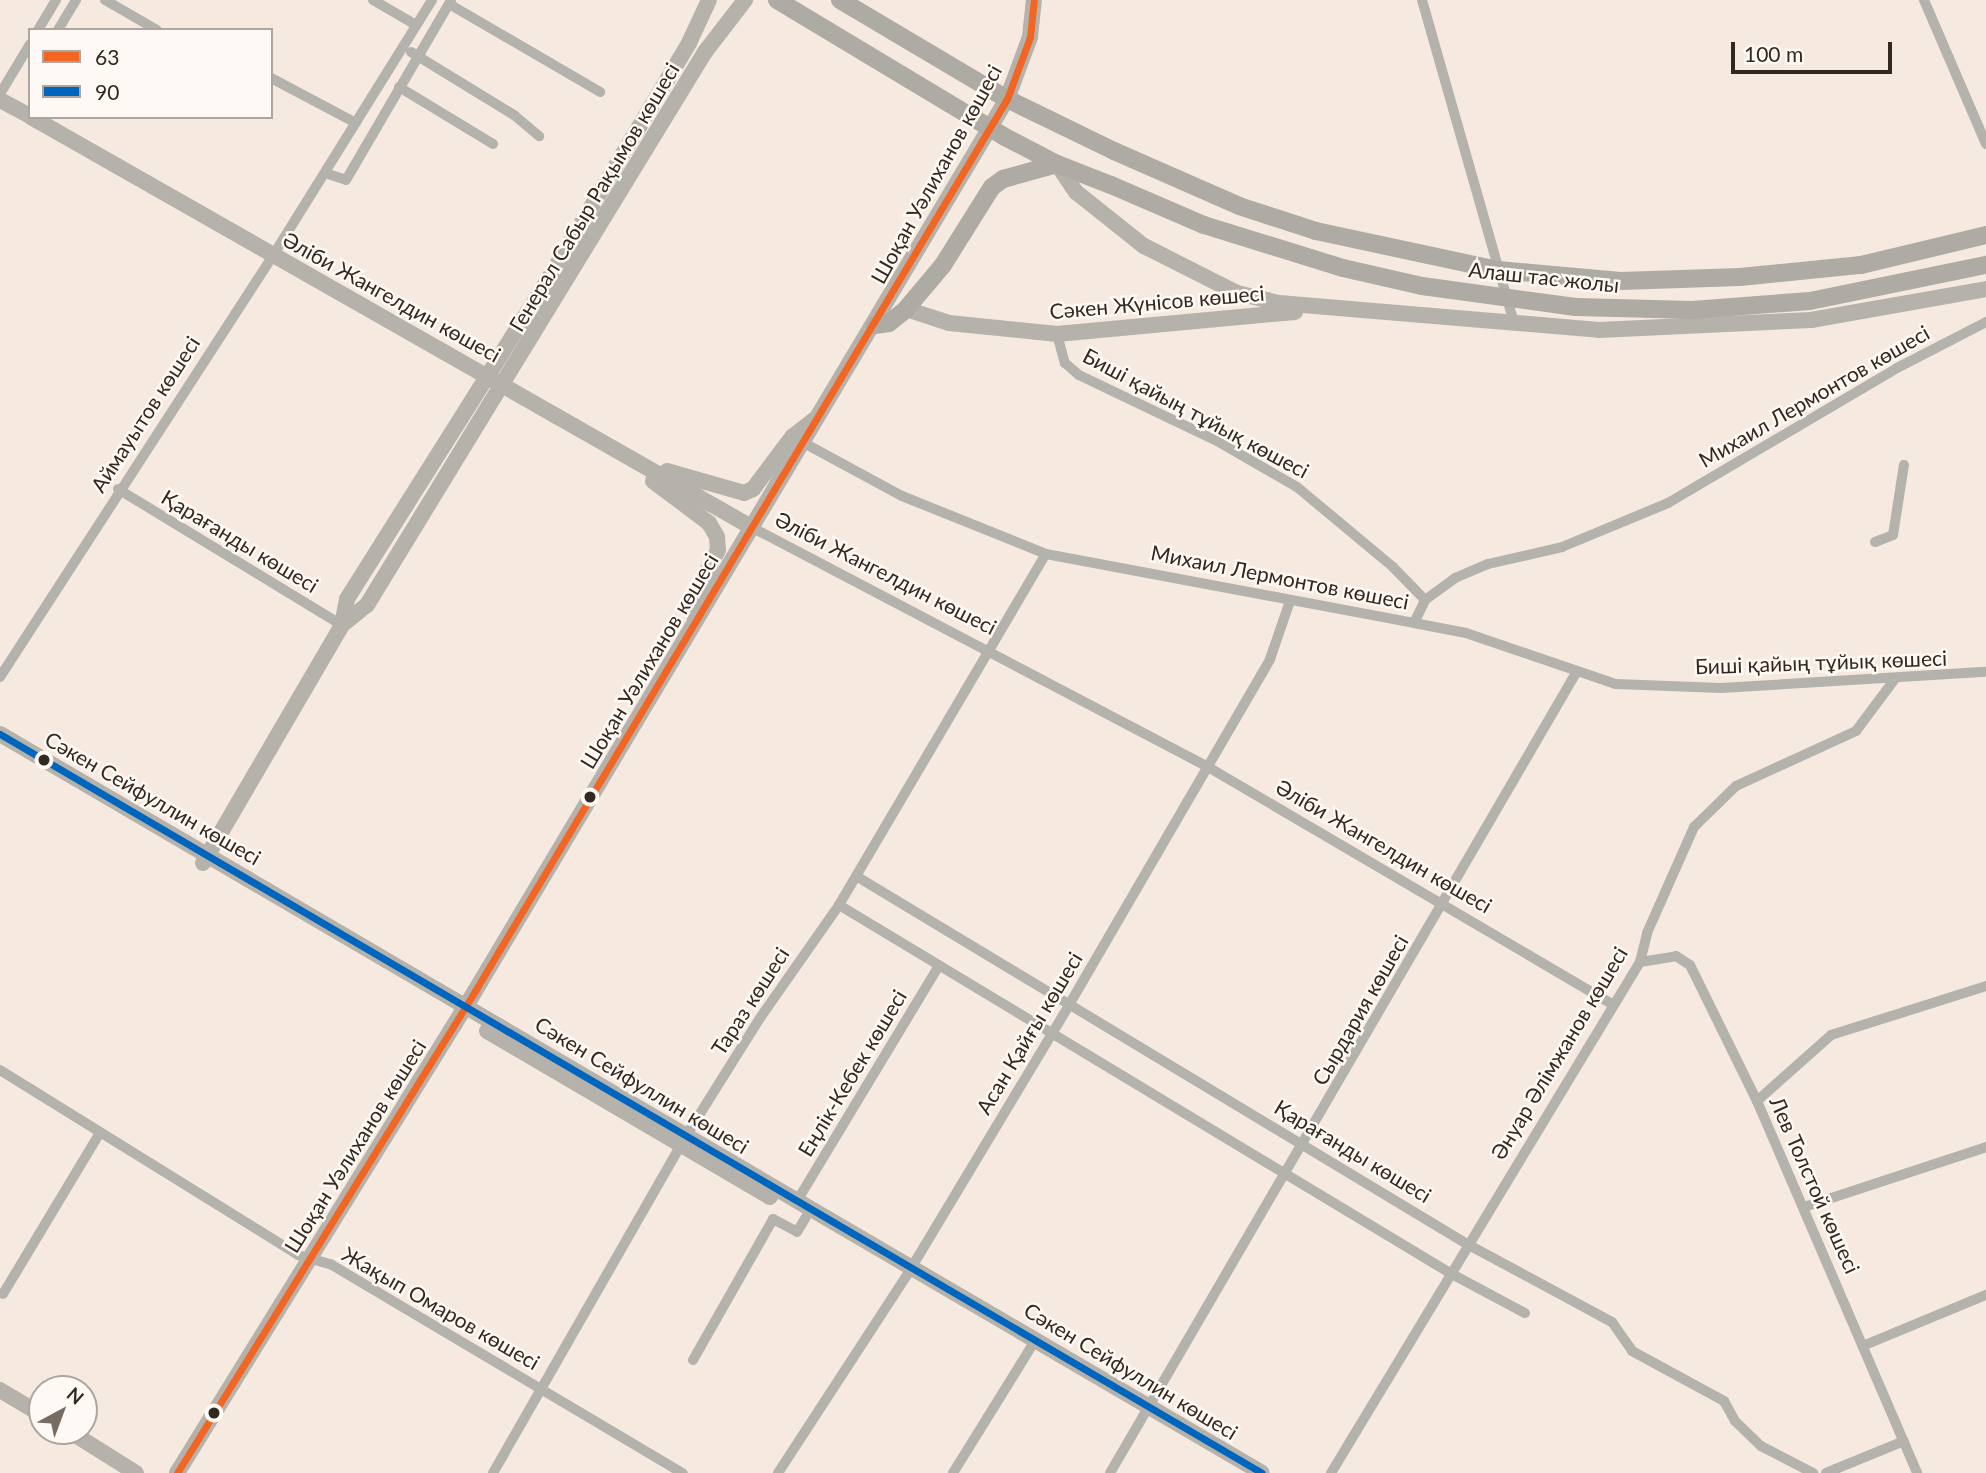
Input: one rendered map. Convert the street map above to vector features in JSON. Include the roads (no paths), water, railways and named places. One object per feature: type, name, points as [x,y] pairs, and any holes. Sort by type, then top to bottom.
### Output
[{"type":"main road","name":"Алаш тас жолы","points":[[778,0],[990,128],[1057,164],[1111,184],[1203,225],[1343,268],[1422,286],[1576,307],[1692,310],[1810,301],[1986,265]]},
{"type":"main road","name":"Алаш тас жолы","points":[[840,0],[1007,99],[1114,151],[1240,206],[1315,231],[1498,270],[1621,281],[1740,277],[1861,265],[1986,235]]},
{"type":"main road","points":[[875,325],[889,323],[906,309],[943,265],[992,187],[1003,179],[1057,164]]},
{"type":"street","points":[[39,28],[56,0]]},
{"type":"street","points":[[59,28],[76,0]]},
{"type":"street","points":[[105,0],[154,28]]},
{"type":"street","points":[[373,0],[416,25]]},
{"type":"street","name":"Аймауытов көшесі","points":[[0,677],[118,489],[274,254],[432,0]]},
{"type":"street","name":"Генерал Сабыр Рақымов көшесі","points":[[205,859],[342,625],[347,599],[488,375],[689,43],[709,0]]},
{"type":"street","name":"Генерал Сабыр Рақымов көшесі","points":[[342,625],[367,605],[705,52],[745,0]]},
{"type":"street","name":"Шоқан Уәлиханов көшесі","points":[[177,1473],[466,1010],[1007,99],[1030,37],[1034,0]]},
{"type":"street","points":[[1422,0],[1514,323]]},
{"type":"street","points":[[1924,0],[1986,144]]},
{"type":"street","points":[[325,173],[346,180],[450,2],[600,93]]},
{"type":"street","points":[[689,43],[705,52]]},
{"type":"street","points":[[403,47],[514,115],[539,136]]},
{"type":"street","points":[[0,94],[25,58]]},
{"type":"street","points":[[273,79],[356,123]]},
{"type":"street","points":[[399,86],[493,144]]},
{"type":"street","name":"Әліби Жангелдин көшесі","points":[[0,100],[28,115]]},
{"type":"street","name":"Әліби Жангелдин көшесі","points":[[35,119],[753,528],[1208,767],[1612,1004]]},
{"type":"street","points":[[1057,164],[1076,192],[1144,246],[1237,293],[1329,308],[1599,330],[1811,320],[1986,289]]},
{"type":"street","name":"Сәкен Жүнісов көшесі","points":[[906,309],[949,323],[1057,334],[1329,308]]},
{"type":"street","name":"Михаил Лермонтов көшесі","points":[[804,443],[902,496],[1046,554],[1414,623],[1425,600],[1455,578],[1488,564],[1562,547],[1668,503],[1897,368],[1986,322]]},
{"type":"street","name":"Биші қайың тұйық көшесі","points":[[1057,334],[1065,363],[1079,375],[1217,441],[1297,487],[1393,567],[1425,600]]},
{"type":"street","points":[[625,456],[740,494],[754,489],[792,437],[821,415]]},
{"type":"street","points":[[625,456],[709,523],[717,537],[718,550],[702,582],[690,633]]},
{"type":"street","points":[[1875,542],[1893,535],[1904,466]]},
{"type":"street","name":"Қарағанды көшесі","points":[[118,489],[342,625]]},
{"type":"street","name":"Тараз көшесі","points":[[493,1473],[683,1142],[760,1018],[839,905],[1046,554]]},
{"type":"street","name":"Асан Қайғы көшесі","points":[[778,1473],[910,1271],[1069,1005],[1270,659],[1290,601]]},
{"type":"street","name":"Биші қайың тұйық көшесі","points":[[1414,623],[1466,633],[1576,673],[1616,684],[1721,688],[1986,673]]},
{"type":"street","name":"Сырдария көшесі","points":[[1110,1473],[1305,1143],[1576,673]]},
{"type":"street","name":"Әнуар Әлімжанов көшесі","points":[[1331,1473],[1612,1004],[1640,962],[1647,933],[1694,827],[1711,807],[1752,777],[1856,731],[1894,680]]},
{"type":"street","name":"Сәкен Сейфуллин көшесі","points":[[0,734],[205,859]]},
{"type":"street","name":"Сәкен Сейфуллин көшесі","points":[[0,746],[205,859],[466,1010],[806,1217],[910,1271],[1147,1410],[1244,1473]]},
{"type":"street","name":"Қарағанды көшесі","points":[[856,876],[1305,1143],[1467,1244],[1612,1322],[1632,1351],[1724,1401],[1735,1421],[1761,1446],[1813,1473]]},
{"type":"street","points":[[839,905],[1450,1273],[1525,1313]]},
{"type":"street","name":"Лев Толстой көшесі","points":[[1640,962],[1676,956],[1690,965],[1757,1101],[1865,1345],[1917,1473]]},
{"type":"street","name":"Еңлік-Кебек көшесі","points":[[797,1201],[939,966]]},
{"type":"street","points":[[1757,1101],[1831,1035],[1986,986]]},
{"type":"street","name":"Жақып Омаров көшесі","points":[[0,1070],[99,1134],[310,1259],[332,1265],[683,1473]]},
{"type":"street","points":[[3,1294],[99,1134]]},
{"type":"street","name":"Сәкен Сейфуллин көшесі","points":[[683,1142],[797,1201],[1031,1347],[1262,1473]]},
{"type":"street","points":[[1804,1207],[1986,1147]]},
{"type":"street","points":[[693,1360],[773,1219],[797,1232],[806,1217]]},
{"type":"street","points":[[1865,1345],[1986,1295]]},
{"type":"street","name":"Сәкен Сейфуллин көшесі","points":[[953,1473],[1031,1347]]},
{"type":"street","points":[[0,1390],[28,1407]]},
{"type":"street","points":[[1826,1473],[1904,1441]]},
{"type":"street","points":[[91,1445],[136,1473]]}]
